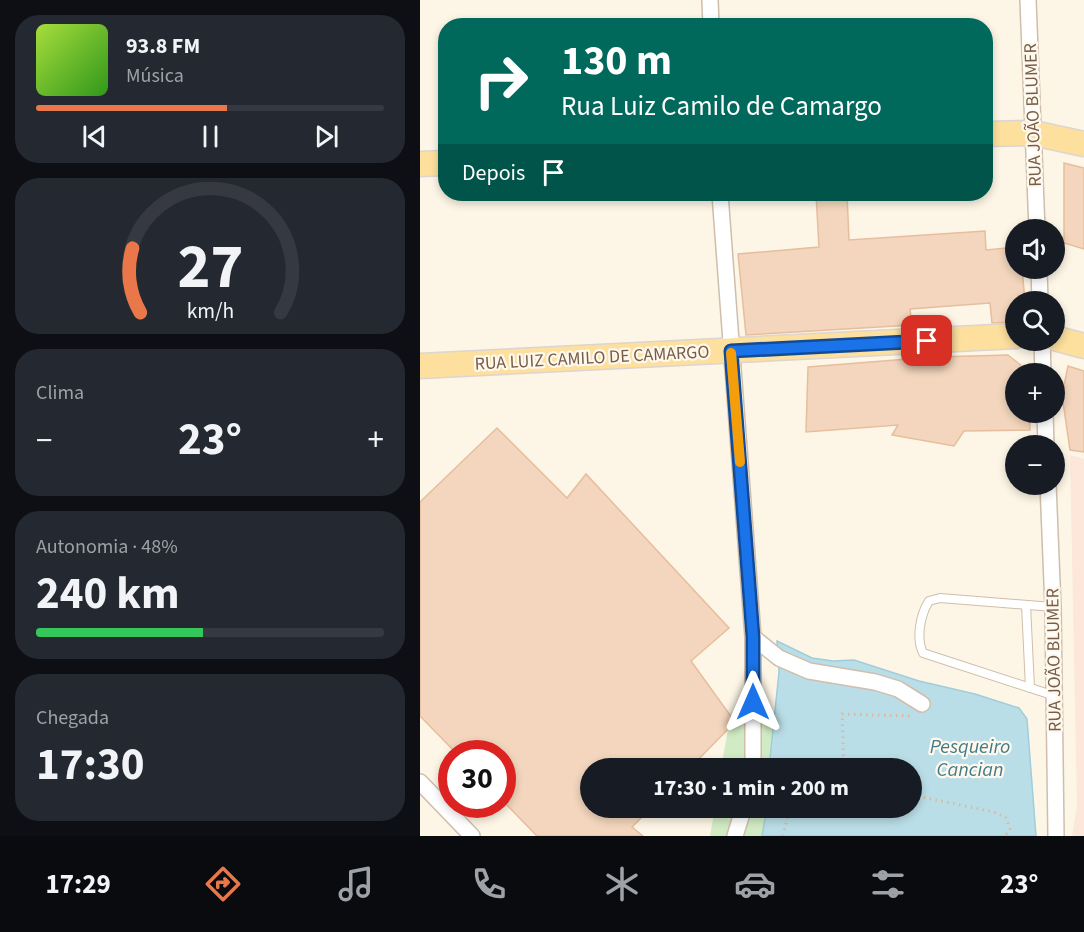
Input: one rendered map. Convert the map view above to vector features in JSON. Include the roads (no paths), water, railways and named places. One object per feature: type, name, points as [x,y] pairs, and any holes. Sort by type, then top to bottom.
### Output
[{"type":"main road","points":[[993,134],[1033,133],[1084,144]]},
{"type":"main road","points":[[420,164],[438,163]]},
{"type":"main road","name":"RUA LUIZ CAMILO DE CAMARGO","points":[[420,365],[1005,337]]},
{"type":"main road","points":[[1065,341],[1084,346]]},
{"type":"street","points":[[710,0],[711,18]]},
{"type":"street","name":"RUA JOÃO BLUMER","points":[[1028,0],[1037,219]]},
{"type":"street","points":[[720,201],[753,637],[753,758]]},
{"type":"street","name":"RUA JOÃO BLUMER","points":[[1048,495],[1055,696],[1056,836]]},
{"type":"street","points":[[753,637],[779,658],[809,671],[875,682],[898,689],[922,704]]},
{"type":"street","points":[[420,782],[472,836]]},
{"type":"street","points":[[735,836],[741,818]]},
{"type":"lane","points":[[1053,607],[940,598],[929,601],[925,608],[919,644],[923,653],[1055,696]]},
{"type":"lane","points":[[1026,605],[1030,688]]},
{"type":"water","name":"Pesqueiro Cancian","points":[[777,641],[812,658],[833,661],[854,660],[919,681],[975,694],[1019,708],[1027,719],[1036,836],[762,836],[765,818],[922,818],[922,758],[770,758],[779,672]]}]
